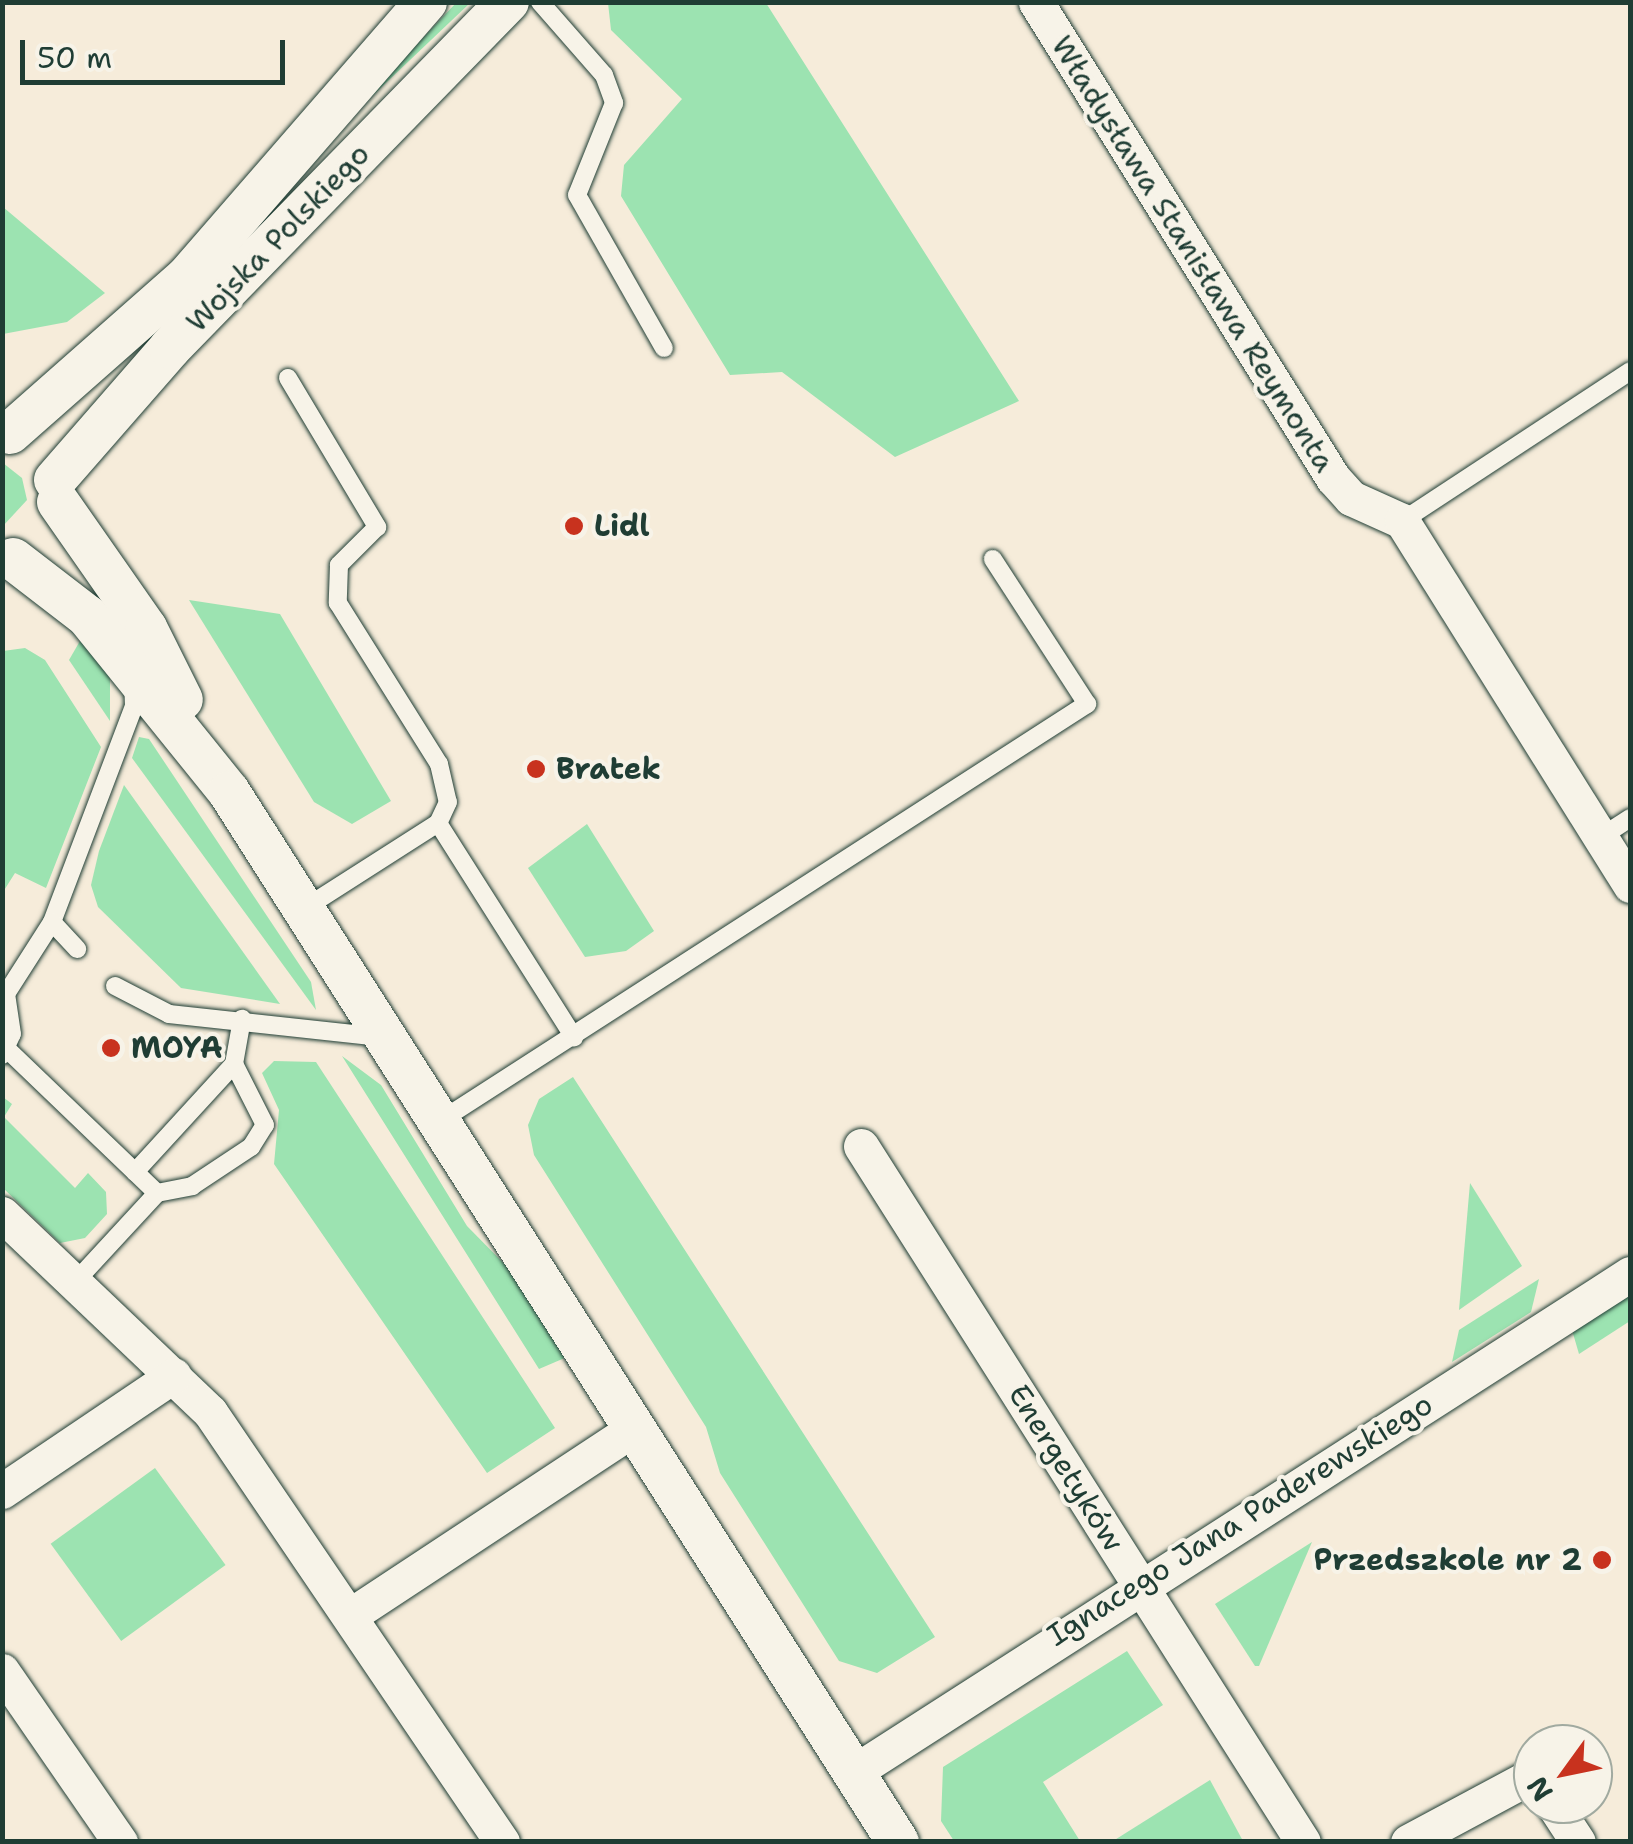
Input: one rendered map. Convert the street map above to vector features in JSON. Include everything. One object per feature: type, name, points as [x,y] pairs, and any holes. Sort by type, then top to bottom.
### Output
[{"type":"street","name":"Wojska Polskiego","points":[[5,422],[73,382],[186,278],[426,2]]},
{"type":"street","name":"Wojska Polskiego","points":[[6,570],[44,537],[56,491],[108,420],[508,2]]},
{"type":"street","name":"Władysława Stanisława Reymonta","points":[[1036,2],[1333,478],[1351,498],[1402,521]]},
{"type":"street","points":[[106,576],[85,525],[84,494],[108,420]]},
{"type":"street","points":[[5,422],[39,451],[56,491],[106,576],[146,628],[230,792]]},
{"type":"street","points":[[1402,521],[1616,827],[1630,884]]},
{"type":"street","points":[[6,570],[73,605],[132,667],[230,792],[898,1842]]},
{"type":"street","name":"Energetyków","points":[[861,1146],[1303,1842]]},
{"type":"street","points":[[2,1214],[174,1374],[351,1615],[502,1842]]},
{"type":"street","name":"Ignacego Jana Paderewskiego","points":[[854,1772],[1139,1582],[1630,1274]]},
{"type":"street","points":[[2,1490],[174,1374]]},
{"type":"street","points":[[351,1615],[636,1428]]},
{"type":"street","points":[[2,1671],[116,1840]]},
{"type":"street","points":[[1408,1842],[1513,1786]]},
{"type":"lane","points":[[540,2],[604,75],[614,103],[577,195],[664,348]]},
{"type":"lane","points":[[1402,521],[1630,370]]},
{"type":"lane","points":[[288,378],[377,527],[339,565],[338,603],[440,764],[448,802],[438,823],[306,908]]},
{"type":"lane","points":[[440,1120],[1087,704],[994,559]]},
{"type":"lane","points":[[132,667],[134,706],[52,922],[6,994],[6,1053],[158,1193]]},
{"type":"lane","points":[[438,823],[574,1037]]},
{"type":"lane","points":[[52,922],[78,949]]},
{"type":"lane","points":[[116,986],[149,1009],[386,1038]]},
{"type":"lane","points":[[135,1172],[234,1064],[242,1019]]},
{"type":"lane","points":[[75,1282],[158,1193],[192,1186],[251,1147],[265,1125],[234,1064]]},
{"type":"green space","points":[[456,3],[470,3],[330,136]]},
{"type":"green space","points":[[608,3],[766,3],[1019,401],[895,457],[782,372],[730,375],[621,196],[624,165],[682,99],[611,30]]},
{"type":"green space","points":[[2,207],[105,293],[67,322],[3,334]]},
{"type":"green space","points":[[3,463],[22,478],[27,500],[3,526]]},
{"type":"green space","points":[[189,600],[280,614],[391,801],[352,824],[314,802]]},
{"type":"green space","points":[[84,634],[110,678],[110,721],[69,660]]},
{"type":"green space","points":[[25,648],[45,660],[101,747],[46,888],[15,873],[3,892],[3,651]]},
{"type":"green space","points":[[139,737],[149,739],[311,982],[316,1010],[132,758]]},
{"type":"green space","points":[[124,785],[280,1004],[181,988],[98,907],[91,885],[99,851]]},
{"type":"green space","points":[[587,824],[654,931],[626,951],[585,957],[528,868]]},
{"type":"green space","points":[[342,1056],[381,1085],[467,1226],[519,1279],[567,1357],[539,1369]]},
{"type":"green space","points":[[274,1061],[316,1062],[555,1428],[487,1473],[274,1164],[279,1110],[262,1073]]},
{"type":"green space","points":[[573,1077],[935,1637],[877,1673],[839,1661],[720,1473],[706,1427],[534,1155],[528,1125],[539,1099]]},
{"type":"green space","points":[[3,1097],[12,1104],[4,1117],[75,1188],[88,1173],[106,1192],[107,1214],[85,1238],[60,1243],[3,1188]]},
{"type":"green space","points":[[1470,1183],[1522,1266],[1459,1310]]},
{"type":"green space","points":[[1539,1279],[1531,1312],[1452,1362],[1459,1330]]},
{"type":"green space","points":[[1630,1293],[1630,1321],[1579,1354],[1572,1330]]},
{"type":"green space","points":[[155,1468],[226,1565],[121,1641],[51,1544]]},
{"type":"green space","points":[[1312,1542],[1259,1666],[1255,1666],[1215,1604]]},
{"type":"green space","points":[[1127,1651],[1163,1705],[1043,1782],[1080,1841],[954,1841],[941,1821],[943,1767]]},
{"type":"green space","points":[[1210,1780],[1243,1841],[1113,1841]]},
{"type":"place","name":"Lidl","points":[[574,526]]},
{"type":"place","name":"Bratek","points":[[536,769]]},
{"type":"place","name":"MOYA","points":[[111,1048]]},
{"type":"place","name":"Przedszkole nr 2","points":[[1602,1560]]}]
